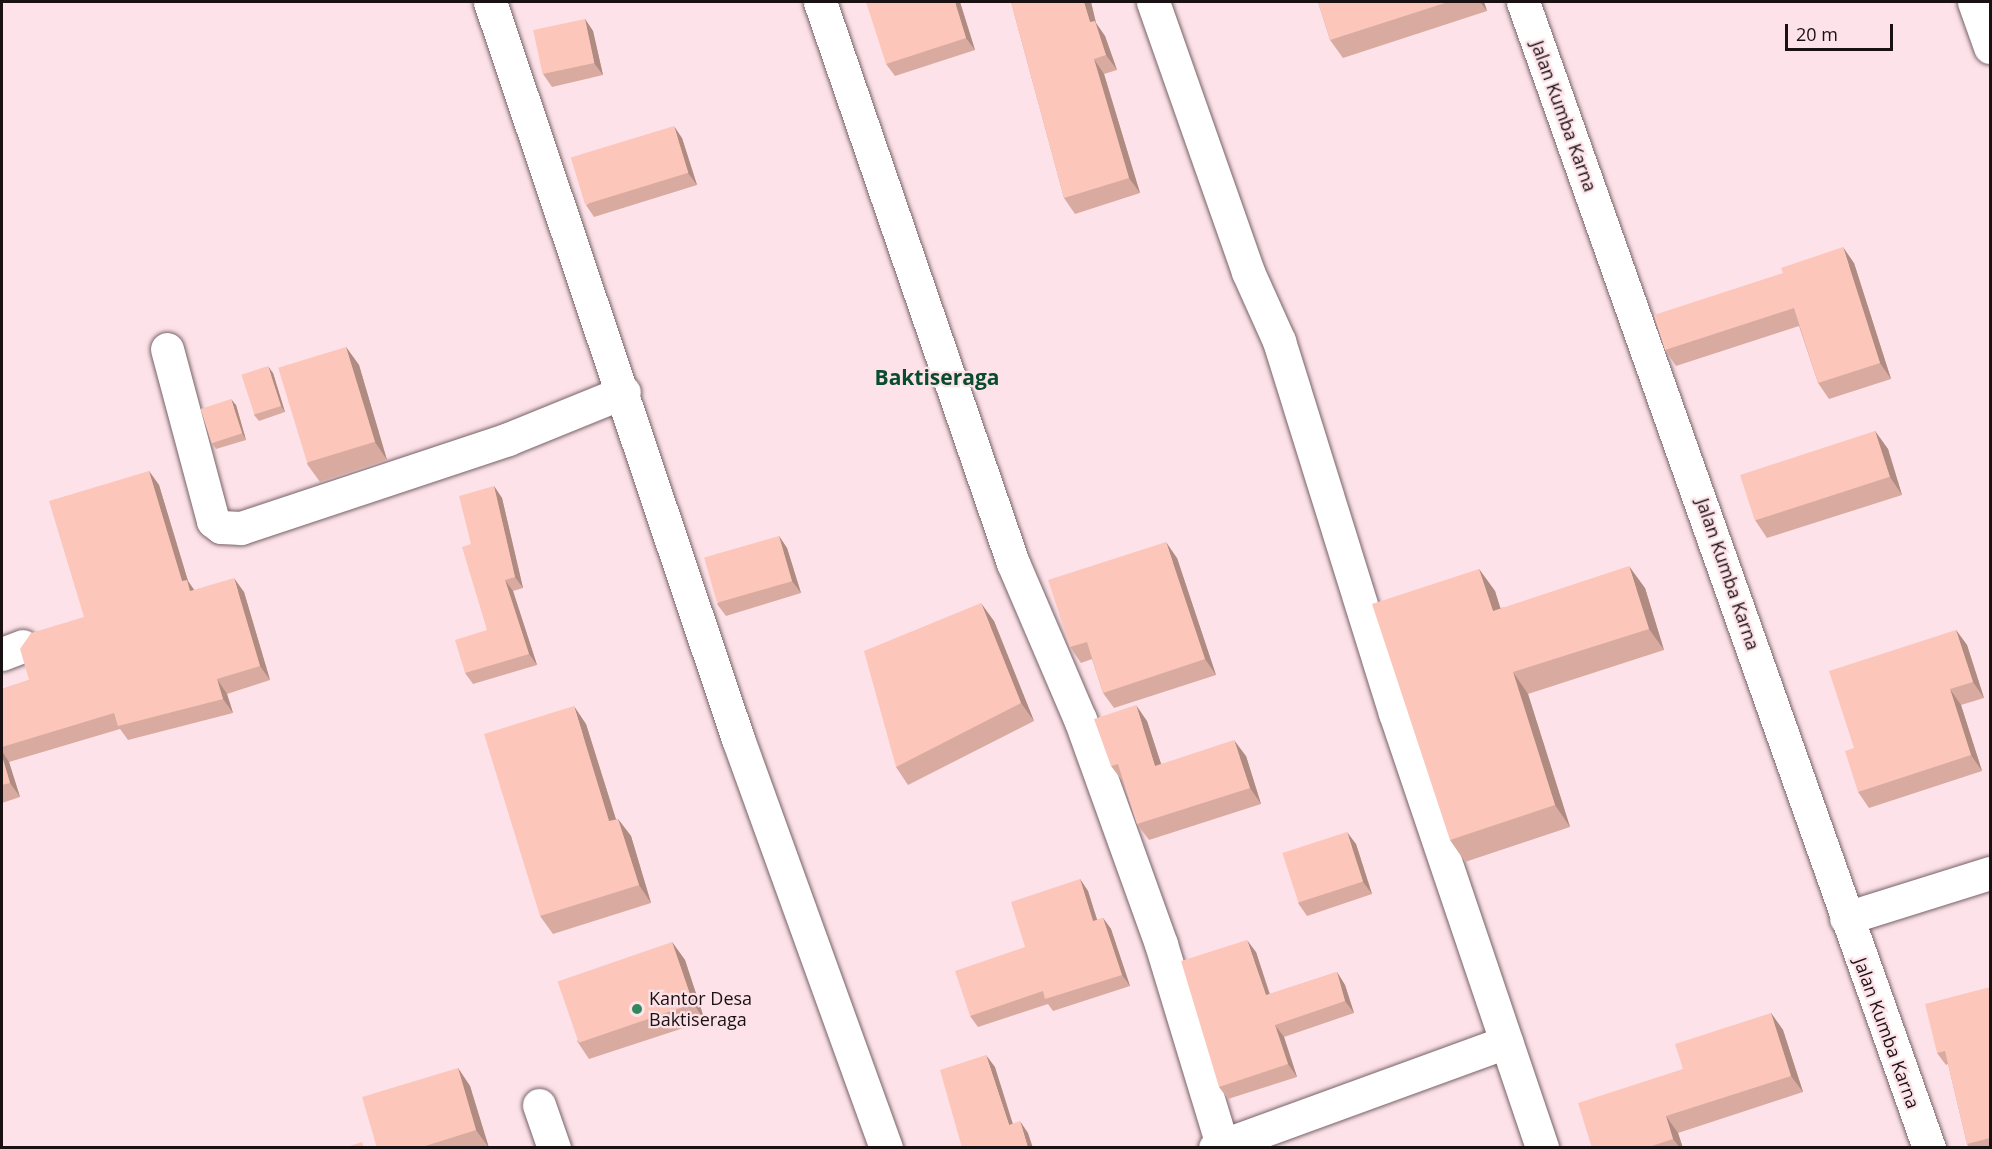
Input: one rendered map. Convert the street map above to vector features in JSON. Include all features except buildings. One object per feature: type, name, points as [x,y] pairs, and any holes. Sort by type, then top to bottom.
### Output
[{"type":"street","points":[[490,2],[624,392],[738,739],[886,1148]]},
{"type":"street","points":[[820,2],[1013,563],[1080,719],[1161,944],[1219,1146],[1506,1042]]},
{"type":"street","points":[[1153,2],[1248,272],[1279,341],[1395,713],[1542,1148]]},
{"type":"street","name":"Jalan Kumba Karna","points":[[1523,2],[1929,1148]]},
{"type":"street","points":[[1974,2],[1990,46]]},
{"type":"street","points":[[167,349],[213,521],[221,527],[241,528],[508,440],[624,392]]},
{"type":"street","points":[[1846,918],[1990,873]]},
{"type":"street","points":[[539,1105],[554,1148]]},
{"type":"place","name":"Kantor Desa Baktiseraga","points":[[637,1009]]},
{"type":"district","name":"Baktiseraga","points":[[937,377]]}]
